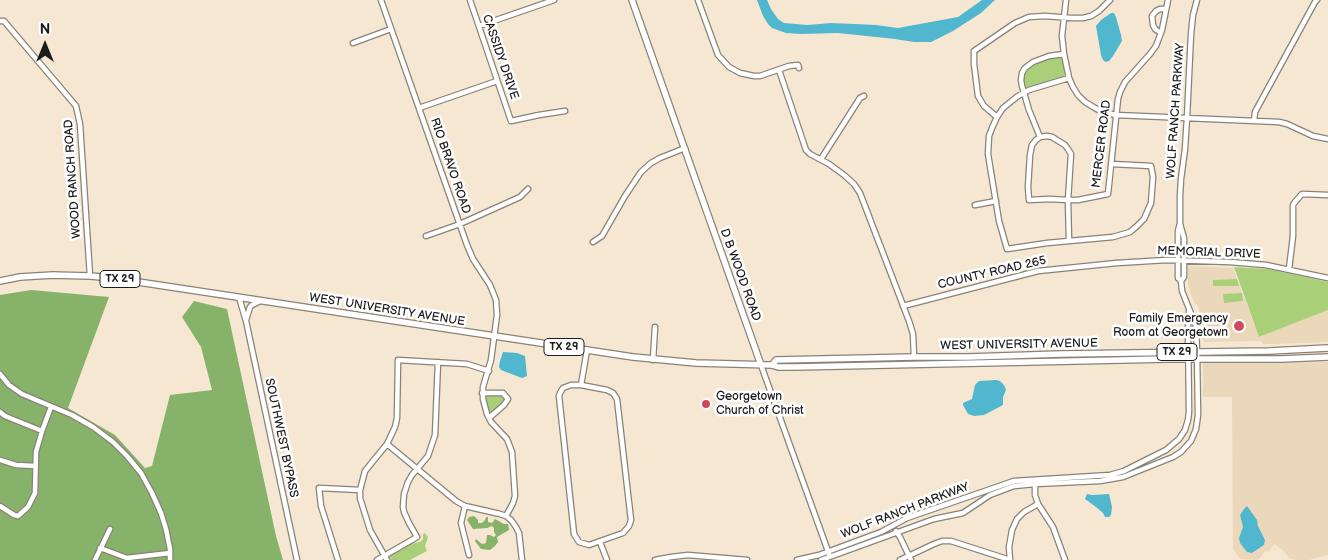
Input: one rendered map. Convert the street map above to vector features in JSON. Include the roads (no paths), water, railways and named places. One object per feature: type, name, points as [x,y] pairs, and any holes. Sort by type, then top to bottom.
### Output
[{"type":"main road","name":"D B WOOD ROAD","points":[[632,0],[761,364]]},
{"type":"main road","name":"WEST UNIVERSITY AVENUE","points":[[0,281],[20,277],[53,275],[90,276],[262,300],[653,360],[696,364],[761,364],[795,367],[1328,357]]},
{"type":"main road","name":"WEST UNIVERSITY AVENUE","points":[[772,365],[776,360],[1328,348]]},
{"type":"main road","points":[[891,365],[911,360],[914,357]]},
{"type":"main road","points":[[936,364],[942,360],[958,357]]},
{"type":"street","name":"RIO BRAVO ROAD","points":[[381,0],[471,255],[495,296],[497,315],[489,371],[482,393]]},
{"type":"street","name":"CASSIDY DRIVE","points":[[470,0],[511,121],[565,111]]},
{"type":"street","points":[[479,26],[554,0]]},
{"type":"street","points":[[698,0],[718,54],[725,64],[734,71],[749,76],[760,76],[789,66],[798,65],[799,68]]},
{"type":"street","points":[[1066,0],[1062,36],[1069,78],[1073,87],[1086,102],[1095,108],[1116,115],[1279,122],[1313,136],[1328,139]]},
{"type":"street","points":[[997,116],[984,106],[978,96],[974,51],[1010,26],[1029,17],[1077,18],[1091,16],[1104,8],[1110,0]]},
{"type":"street","name":"MERCER ROAD","points":[[1040,137],[1034,142],[1031,149],[1029,200],[1086,199],[1108,194],[1118,99],[1125,82],[1156,46],[1162,33],[1168,0]]},
{"type":"street","name":"WOLF RANCH PARKWAY","points":[[821,560],[829,554],[881,532],[907,518],[1010,482],[1100,481],[1137,472],[1173,457],[1185,448],[1192,438],[1197,425],[1198,400],[1196,326],[1182,291],[1181,281],[1178,278],[1181,260],[1178,231],[1185,149],[1191,34],[1197,0]]},
{"type":"street","points":[[1254,121],[1255,112],[1317,0]]},
{"type":"street","name":"MERCER ROAD","points":[[1162,33],[1155,29],[1152,16],[1160,9],[1166,9]]},
{"type":"street","name":"WOOD RANCH ROAD","points":[[0,21],[4,21],[76,106],[80,124],[90,276]]},
{"type":"street","points":[[353,43],[391,29]]},
{"type":"street","points":[[1064,54],[1049,56],[1033,62],[1025,68],[1021,80],[1029,110],[1040,137],[1047,136],[1057,139],[1068,149],[1071,157],[1068,200],[1069,241]]},
{"type":"street","points":[[779,70],[808,152],[821,159],[850,181],[860,193],[913,334],[914,357]]},
{"type":"street","points":[[1069,78],[1024,93],[1009,102],[997,116],[989,136],[988,154],[999,221],[1007,249],[1113,237],[1130,232],[1144,219],[1151,203],[1153,177],[1151,166],[1112,164]]},
{"type":"street","points":[[420,108],[498,81]]},
{"type":"street","points":[[821,159],[859,99],[864,96]]},
{"type":"street","points":[[593,242],[602,236],[641,172],[651,163],[684,148]]},
{"type":"street","points":[[426,236],[460,224],[520,196],[528,189]]},
{"type":"street","points":[[1289,269],[1295,202],[1302,194],[1328,194]]},
{"type":"street","points":[[975,205],[996,202]]},
{"type":"street","name":"MEMORIAL DRIVE","points":[[1117,263],[1181,260],[1254,263],[1328,278]]},
{"type":"street","name":"COUNTY ROAD 265","points":[[903,306],[1038,271],[1117,263]]},
{"type":"street","name":"SOUTHWEST BYPASS","points":[[239,297],[246,321],[297,560]]},
{"type":"street","points":[[246,321],[252,304],[262,300]]},
{"type":"street","name":"WOLF RANCH PARKWAY","points":[[798,560],[829,554],[934,519],[960,514],[969,510],[988,496],[1011,487],[1035,482],[1106,476],[1135,466],[1161,453],[1176,442],[1187,423],[1189,400],[1188,327],[1190,310]]},
{"type":"street","points":[[653,360],[655,327]]},
{"type":"street","points":[[581,385],[587,350]]},
{"type":"street","points":[[386,558],[370,530],[360,498],[360,490],[365,472],[394,432],[398,360],[467,364],[489,371]]},
{"type":"street","points":[[377,560],[386,558],[418,537],[407,518],[403,507],[403,500],[408,482],[428,456],[435,435],[438,362]]},
{"type":"street","name":"D B WOOD ROAD","points":[[761,364],[829,554]]},
{"type":"street","points":[[0,374],[22,394],[72,415],[93,427],[113,442],[132,462],[148,485],[158,507],[166,529],[170,560]]},
{"type":"street","points":[[581,385],[610,391],[614,394],[617,401],[630,523],[623,533],[589,545],[577,540],[574,534],[559,396],[561,390],[566,386],[581,385]]},
{"type":"street","points":[[489,418],[508,399],[503,393],[482,393],[483,404],[489,418],[507,439],[512,452],[515,496],[506,516]]},
{"type":"street","points":[[1189,400],[1198,400]]},
{"type":"street","points":[[0,506],[18,516],[28,507],[35,493],[36,452],[51,407]]},
{"type":"street","points":[[0,412],[5,416],[42,430]]},
{"type":"street","points":[[387,444],[450,497],[465,506],[506,516],[514,523],[518,530],[522,560]]},
{"type":"street","points":[[0,460],[16,465],[35,466]]},
{"type":"street","points":[[1135,466],[1137,472]]},
{"type":"street","points":[[1035,482],[1035,495],[1038,504],[1053,527],[1065,560]]},
{"type":"street","points":[[338,560],[321,506],[319,488],[360,490]]},
{"type":"street","points":[[900,560],[910,558],[934,544],[951,541],[1010,560],[1009,547],[1012,530],[1017,519],[1024,512],[1038,504]]},
{"type":"street","points":[[465,506],[461,523],[470,555]]},
{"type":"street","points":[[894,525],[910,558]]},
{"type":"street","points":[[95,560],[110,529]]},
{"type":"street","points":[[600,542],[607,560]]},
{"type":"street","points":[[100,548],[126,559],[170,553]]},
{"type":"street","points":[[655,560],[671,557],[746,560]]},
{"type":"water","points":[[757,0],[767,0],[778,19],[784,23],[807,25],[831,23],[898,28],[958,17],[982,0],[995,0],[981,13],[953,31],[931,42],[914,42],[838,33],[786,33],[772,28],[768,24]]},
{"type":"water","points":[[1111,13],[1114,13],[1116,17],[1122,41],[1113,56],[1106,62],[1101,55],[1096,26]]},
{"type":"water","points":[[503,352],[517,353],[525,356],[527,376],[522,378],[501,370],[499,367]]},
{"type":"water","points":[[996,380],[1004,385],[1006,390],[1003,397],[1003,405],[984,415],[974,416],[968,414],[963,403],[972,399],[975,385],[979,381]]},
{"type":"water","points":[[1087,494],[1109,494],[1112,507],[1111,515],[1105,517],[1103,513],[1085,499]]},
{"type":"water","points":[[1247,506],[1257,520],[1265,540],[1264,545],[1252,553],[1247,552],[1240,543],[1239,538],[1243,527],[1240,515]]},
{"type":"place","name":"Family Emergency Room at Georgetown","points":[[1239,326]]},
{"type":"place","name":"Georgetown Church of Christ","points":[[706,404]]}]
